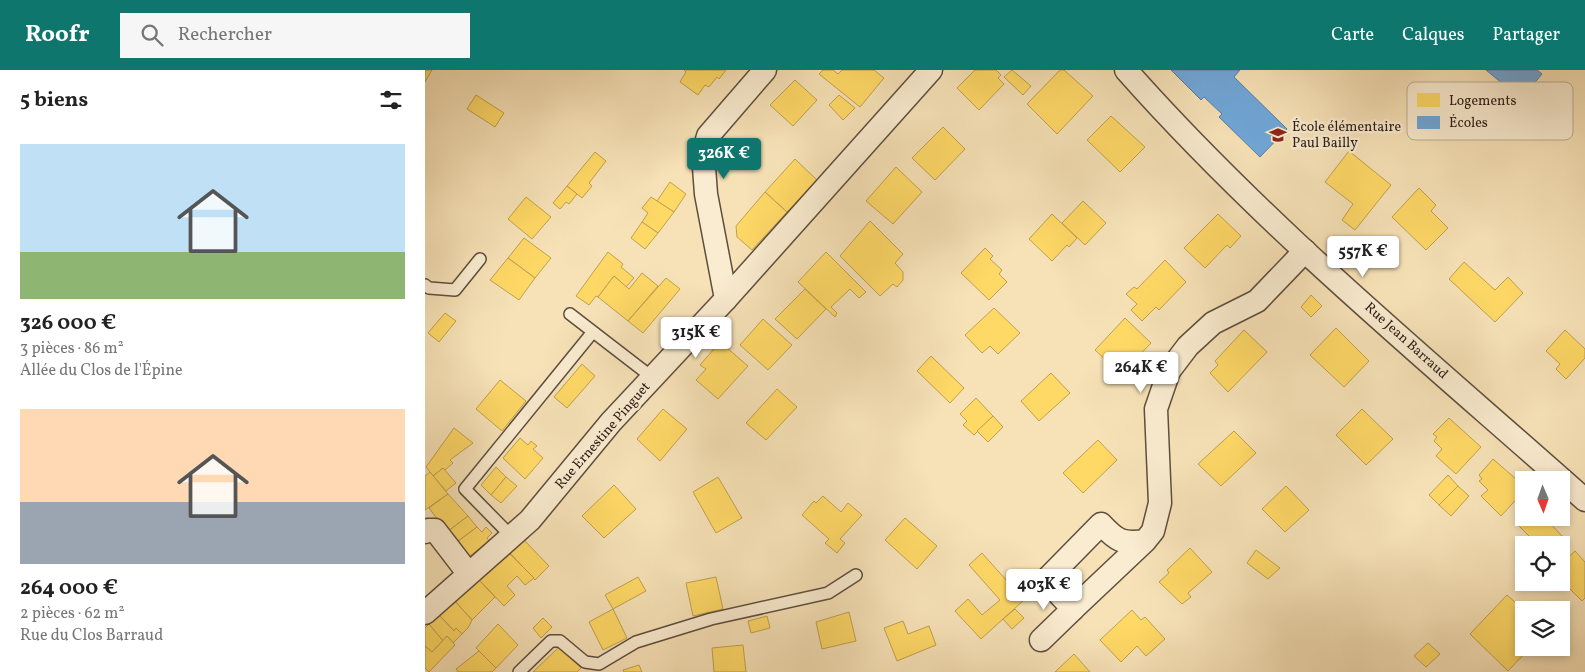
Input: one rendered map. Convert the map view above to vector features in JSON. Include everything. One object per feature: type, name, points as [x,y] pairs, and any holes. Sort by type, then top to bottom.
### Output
[{"type":"street","points":[[726,300],[706,194],[703,154],[708,136],[765,70]]},
{"type":"street","name":"Rue Ernestine Pinguet","points":[[425,612],[530,520],[611,422],[726,300],[931,70]]},
{"type":"street","name":"Rue Jean Barraud","points":[[1126,70],[1211,163],[1305,251],[1585,500]]},
{"type":"street","points":[[1041,640],[1145,541],[1153,531],[1160,503],[1156,409],[1169,371],[1188,346],[1213,324],[1257,301],[1305,251]]},
{"type":"street","points":[[1073,609],[1046,580],[1101,524],[1115,539],[1127,543],[1145,541]]},
{"type":"street","points":[[425,532],[435,530],[468,573]]},
{"type":"lane","points":[[425,285],[429,288],[455,290],[480,259]]},
{"type":"lane","points":[[570,314],[592,333],[653,378]]},
{"type":"lane","points":[[511,536],[465,490],[592,333]]},
{"type":"lane","points":[[519,672],[551,641],[560,640],[585,662],[599,664],[636,642],[711,619],[828,593],[856,575]]},
{"type":"building: Logements","points":[[425,70],[432,70],[425,82]]},
{"type":"building: Logements","points":[[684,70],[726,70],[709,87],[705,85],[698,95],[680,82],[686,72]]},
{"type":"building: Logements","points":[[823,70],[833,70],[838,74],[842,70],[874,70],[884,78],[860,107],[819,74]]},
{"type":"building: Logements","points":[[975,70],[996,70],[1001,75],[998,78],[1004,84],[979,110],[957,88]]},
{"type":"building: Logements","points":[[1012,70],[1031,86],[1023,95],[1004,77]]},
{"type":"building: Logements","points":[[1060,70],[1064,70],[1093,96],[1057,134],[1027,104]]},
{"type":"building: Logements","points":[[795,80],[817,100],[793,126],[770,105]]},
{"type":"building: Logements","points":[[476,95],[504,113],[495,127],[467,109]]},
{"type":"building: Logements","points":[[839,95],[855,108],[843,120],[829,105]]},
{"type":"building: Logements","points":[[1111,116],[1145,147],[1120,172],[1087,140]]},
{"type":"building: Logements","points":[[943,127],[965,149],[935,180],[912,158]]},
{"type":"building: Logements","points":[[1349,151],[1391,185],[1355,230],[1342,220],[1353,204],[1325,182]]},
{"type":"building: Logements","points":[[595,152],[606,161],[589,183],[592,186],[582,198],[567,186]]},
{"type":"building: Logements","points":[[795,159],[817,180],[787,212],[765,192]]},
{"type":"building: Logements","points":[[896,167],[922,192],[893,224],[866,201]]},
{"type":"building: Logements","points":[[670,182],[686,194],[674,212],[657,201]]},
{"type":"building: Logements","points":[[567,186],[577,194],[569,204],[566,202],[560,209],[553,203]]},
{"type":"building: Logements","points":[[1419,188],[1436,205],[1431,211],[1448,228],[1426,250],[1392,217]]},
{"type":"building: Logements","points":[[765,192],[787,212],[752,250],[737,237],[736,226]]},
{"type":"building: Logements","points":[[526,197],[551,217],[532,239],[508,219]]},
{"type":"building: Logements","points":[[651,197],[674,212],[658,233],[642,222],[648,213],[642,208]]},
{"type":"building: Logements","points":[[1083,201],[1106,223],[1085,245],[1062,223]]},
{"type":"building: Logements","points":[[1052,214],[1077,238],[1069,247],[1067,245],[1052,261],[1029,239]]},
{"type":"building: Logements","points":[[1218,214],[1241,236],[1230,248],[1227,245],[1205,268],[1184,248]]},
{"type":"building: Logements","points":[[870,221],[903,254],[895,263],[903,272],[903,280],[897,287],[893,284],[880,296],[840,256]]},
{"type":"building: Logements","points":[[642,222],[658,233],[645,249],[631,238]]},
{"type":"building: Logements","points":[[524,238],[551,258],[535,278],[508,258]]},
{"type":"building: Logements","points":[[985,248],[993,256],[990,259],[1002,270],[999,274],[1007,282],[989,300],[961,273]]},
{"type":"building: Logements","points":[[608,252],[623,264],[621,267],[634,278],[626,287],[614,276],[598,297],[596,296],[589,305],[576,296]]},
{"type":"building: Logements","points":[[826,252],[866,292],[859,298],[850,289],[831,307],[837,313],[835,317],[798,282]]},
{"type":"building: Logements","points":[[508,258],[535,278],[519,300],[490,280]]},
{"type":"building: Logements","points":[[1165,260],[1186,282],[1159,310],[1156,307],[1142,321],[1131,310],[1137,304],[1126,294],[1134,287],[1137,289]]},
{"type":"building: Logements","points":[[1464,262],[1495,290],[1508,277],[1523,293],[1495,322],[1449,279]]},
{"type":"building: Logements","points":[[642,273],[658,286],[628,321],[598,297],[614,276],[629,289]]},
{"type":"building: Logements","points":[[666,278],[680,289],[643,333],[628,321]]},
{"type":"building: Logements","points":[[805,289],[826,309],[797,339],[775,319]]},
{"type":"building: Logements","points":[[1311,295],[1322,306],[1311,317],[1301,307]]},
{"type":"building: Logements","points":[[994,308],[1020,333],[998,354],[990,346],[982,353],[965,335]]},
{"type":"building: Logements","points":[[445,313],[456,321],[439,342],[428,333]]},
{"type":"building: Logements","points":[[1125,318],[1151,343],[1121,374],[1095,350]]},
{"type":"building: Logements","points":[[763,319],[792,345],[768,370],[740,345]]},
{"type":"building: Logements","points":[[1336,328],[1369,361],[1344,387],[1310,355]]},
{"type":"building: Logements","points":[[1244,330],[1267,352],[1228,392],[1210,373],[1218,365],[1215,361]]},
{"type":"building: Logements","points":[[1565,330],[1585,349],[1585,358],[1566,379],[1556,369],[1560,364],[1546,351]]},
{"type":"building: Logements","points":[[720,342],[748,366],[718,399],[696,380],[706,369],[700,365]]},
{"type":"building: Logements","points":[[931,356],[964,388],[950,403],[917,371]]},
{"type":"building: Logements","points":[[582,364],[595,376],[567,408],[554,397]]},
{"type":"building: Logements","points":[[1051,373],[1070,393],[1039,421],[1021,401]]},
{"type":"building: Logements","points":[[500,380],[526,401],[502,431],[476,409]]},
{"type":"building: Logements","points":[[777,389],[797,407],[766,440],[746,423]]},
{"type":"building: Logements","points":[[976,398],[993,416],[974,435],[963,425],[967,421],[960,414]]},
{"type":"building: Logements","points":[[663,409],[687,429],[660,461],[637,439]]},
{"type":"building: Logements","points":[[1362,409],[1393,439],[1366,465],[1336,435]]},
{"type":"building: Logements","points":[[993,416],[1003,427],[988,442],[977,431]]},
{"type":"building: Logements","points":[[1449,418],[1481,447],[1456,474],[1436,456],[1442,449],[1434,441],[1437,437],[1433,434]]},
{"type":"building: Logements","points":[[454,428],[473,443],[450,460],[453,463],[445,470],[443,468],[433,476],[426,467]]},
{"type":"building: Logements","points":[[1234,431],[1256,453],[1221,486],[1198,464]]},
{"type":"building: Logements","points":[[520,438],[528,445],[531,441],[537,446],[533,449],[543,458],[525,479],[503,458]]},
{"type":"building: Logements","points":[[1098,440],[1117,460],[1083,493],[1063,473]]},
{"type":"building: Logements","points":[[1493,459],[1515,478],[1515,501],[1501,516],[1481,496],[1488,490],[1479,481],[1482,479],[1479,475]]},
{"type":"building: Logements","points":[[496,467],[506,477],[491,495],[481,485]]},
{"type":"building: Logements","points":[[443,468],[456,483],[446,491],[433,476]]},
{"type":"building: Logements","points":[[430,472],[448,494],[425,510],[425,476]]},
{"type":"building: Logements","points":[[1448,475],[1458,486],[1439,505],[1429,495]]},
{"type":"building: Logements","points":[[506,477],[517,486],[501,503],[491,495]]},
{"type":"building: Logements","points":[[718,477],[742,518],[716,533],[693,492]]},
{"type":"building: Logements","points":[[614,485],[636,509],[604,538],[582,516]]},
{"type":"building: Logements","points":[[1286,486],[1309,510],[1285,532],[1262,509]]},
{"type":"building: Logements","points":[[1458,486],[1469,496],[1451,516],[1439,505]]},
{"type":"building: Logements","points":[[448,494],[468,516],[447,532],[429,508]]},
{"type":"building: Logements","points":[[823,496],[841,512],[848,503],[862,515],[840,539],[845,543],[837,553],[825,543],[829,539],[802,515],[814,501],[816,503]]},
{"type":"building: Logements","points":[[468,516],[477,527],[457,542],[447,532]]},
{"type":"building: Logements","points":[[905,518],[937,546],[917,569],[885,540]]},
{"type":"building: Logements","points":[[1519,526],[1553,526],[1562,536],[1529,536]]},
{"type":"building: Logements","points":[[477,527],[482,532],[486,527],[492,533],[487,538],[489,541],[470,556],[457,542]]},
{"type":"building: Logements","points":[[523,539],[549,566],[535,580],[510,553]]},
{"type":"building: Logements","points":[[1190,548],[1212,572],[1188,593],[1191,597],[1182,604],[1159,582],[1169,573],[1167,570]]},
{"type":"building: Logements","points":[[1256,550],[1280,568],[1268,579],[1247,563]]},
{"type":"building: Logements","points":[[1575,551],[1585,562],[1585,598],[1582,601],[1570,589],[1570,556]]},
{"type":"building: Logements","points":[[508,552],[534,578],[525,585],[517,576],[507,586],[515,595],[504,606],[478,579]]},
{"type":"building: Logements","points":[[982,553],[1024,600],[981,639],[955,611],[968,599],[982,615],[1000,600],[969,565]]},
{"type":"building: Logements","points":[[638,577],[646,591],[613,609],[605,595]]},
{"type":"building: Logements","points":[[716,577],[723,609],[693,616],[686,583]]},
{"type":"building: Logements","points":[[478,579],[495,597],[472,620],[453,599]]},
{"type":"building: Logements","points":[[1507,595],[1515,602],[1515,656],[1522,656],[1508,671],[1470,634]]},
{"type":"building: Logements","points":[[453,599],[472,620],[462,634],[456,628],[454,631],[439,615]]},
{"type":"building: Logements","points":[[613,609],[627,638],[603,650],[589,622]]},
{"type":"building: Logements","points":[[1015,609],[1024,618],[1012,629],[1003,619]]},
{"type":"building: Logements","points":[[1132,610],[1141,620],[1145,617],[1165,639],[1146,656],[1137,646],[1121,662],[1100,640]]},
{"type":"building: Logements","points":[[849,612],[856,641],[822,649],[816,622]]},
{"type":"building: Logements","points":[[439,615],[454,631],[456,628],[462,634],[453,643],[447,636],[443,641],[429,625]]},
{"type":"building: Logements","points":[[767,616],[770,628],[751,633],[748,621]]},
{"type":"building: Logements","points":[[543,618],[552,627],[541,638],[533,628]]},
{"type":"building: Logements","points":[[903,621],[908,634],[929,626],[936,645],[897,661],[884,628]]},
{"type":"building: Logements","points":[[429,624],[443,641],[432,652],[425,646],[425,628]]},
{"type":"building: Logements","points":[[498,624],[518,645],[496,668],[476,648]]},
{"type":"building: Logements","points":[[447,636],[455,645],[429,672],[425,668],[425,646],[432,652]]},
{"type":"building: Logements","points":[[1428,643],[1440,654],[1426,667],[1414,656]]},
{"type":"building: Logements","points":[[743,645],[746,672],[714,672],[712,648]]},
{"type":"building: Logements","points":[[559,647],[581,668],[577,672],[533,672]]},
{"type":"building: Logements","points":[[479,651],[496,668],[492,672],[458,672],[456,669]]},
{"type":"building: Logements","points":[[1074,654],[1090,672],[1055,672]]},
{"type":"building: Logements","points":[[639,665],[642,672],[624,672],[623,670]]},
{"type":"building: Écoles","points":[[1171,70],[1240,70],[1234,77],[1287,129],[1260,157],[1219,117],[1222,114],[1204,97],[1201,100]]},
{"type":"building: Écoles","points":[[1486,70],[1537,70],[1542,74],[1535,82],[1500,82]]},
{"type":"place","name":"École élémentaire Paul Bailly","points":[[1278,135]]}]
